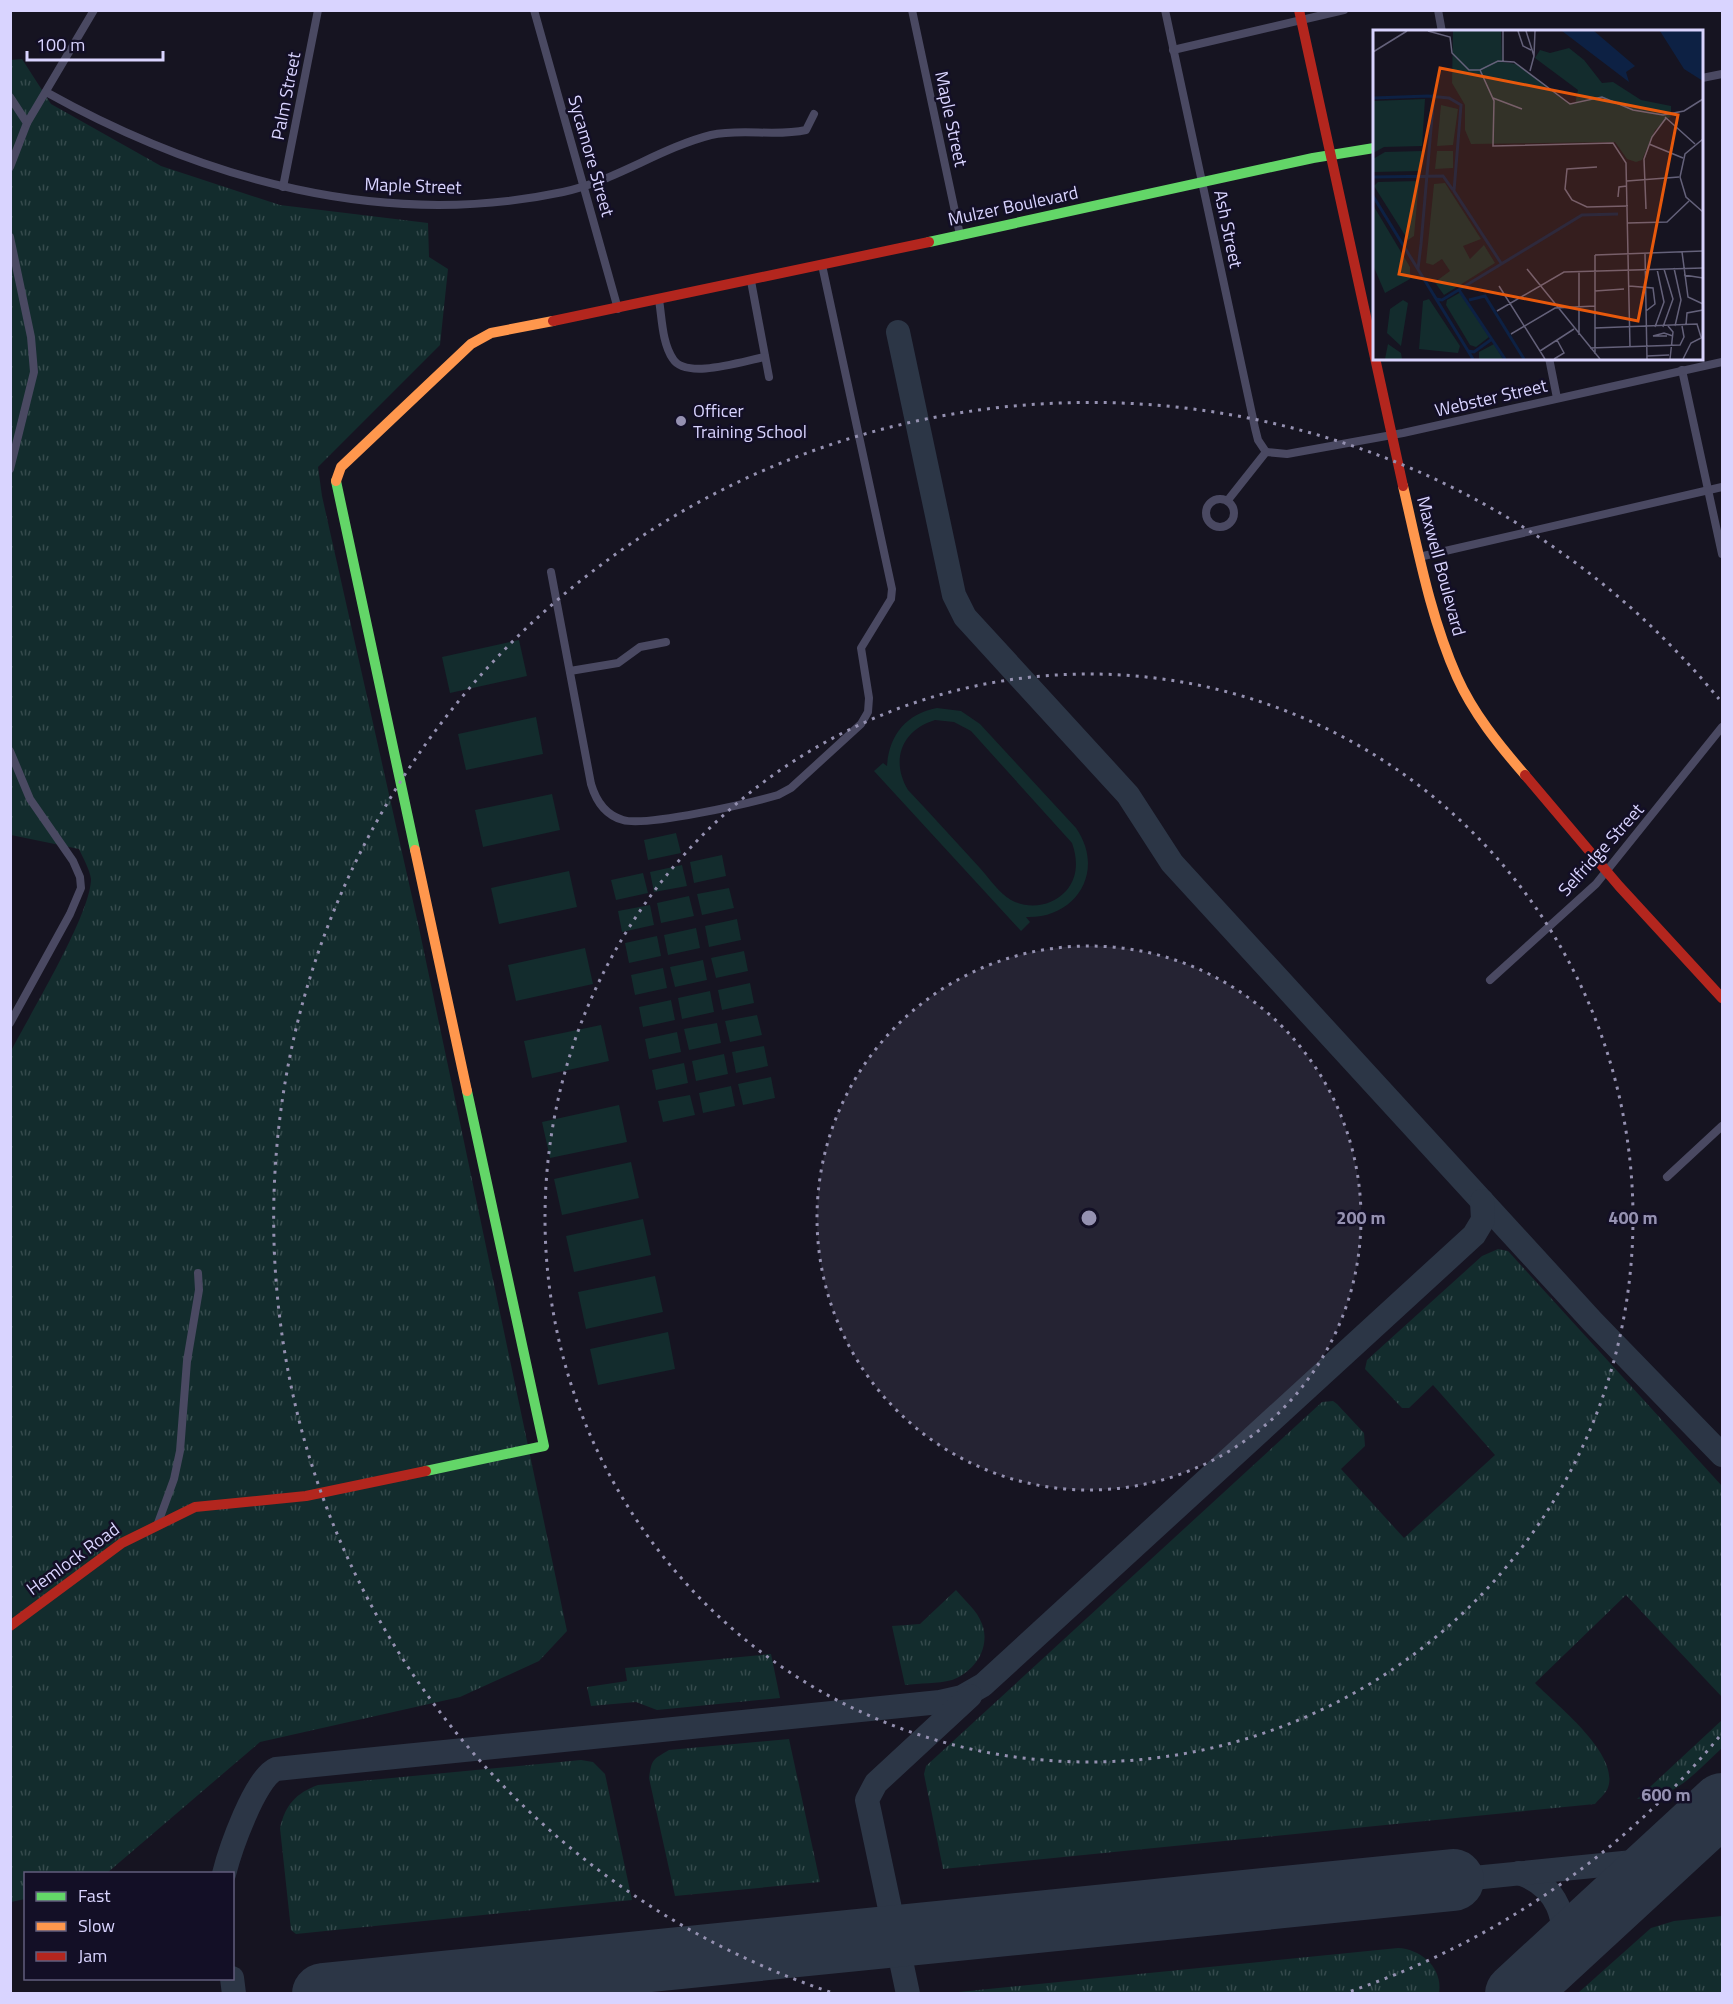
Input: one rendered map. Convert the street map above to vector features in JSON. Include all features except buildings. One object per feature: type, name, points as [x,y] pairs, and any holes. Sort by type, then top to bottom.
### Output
[{"type":"street","points":[[10,167],[27,123],[94,10]]},
{"type":"street","name":"Palm Street","points":[[283,187],[318,10]]},
{"type":"street","name":"Sycamore Street","points":[[534,10],[618,309]]},
{"type":"street","name":"Maple Street","points":[[912,10],[960,235]]},
{"type":"street","name":"Ash Street","points":[[1165,10],[1254,428],[1266,452]]},
{"type":"street","points":[[1173,50],[1300,15],[1344,10]]},
{"type":"street","points":[[1438,10],[1442,30]]},
{"type":"street","name":"Maxwell Boulevard","points":[[1300,15],[1373,352]]},
{"type":"street","points":[[1703,78],[1722,74]]},
{"type":"street","name":"Maple Street","points":[[46,92],[115,129],[167,152],[226,173],[283,187],[359,199],[438,203],[532,197],[584,186],[710,135],[806,130],[814,114]]},
{"type":"street","points":[[10,97],[27,123]]},
{"type":"street","name":"Mulzer Boulevard","points":[[618,309],[1203,182],[1373,148]]},
{"type":"street","points":[[10,237],[31,338],[34,372],[29,403],[10,469]]},
{"type":"street","points":[[551,572],[594,795],[607,812],[625,821],[645,822],[784,793],[866,717],[869,698],[861,648],[891,599],[892,589],[822,265]]},
{"type":"street","points":[[751,281],[770,377]]},
{"type":"street","points":[[659,300],[668,350],[673,361],[682,368],[701,369],[765,357]]},
{"type":"street","name":"Hemlock Road","points":[[10,1626],[122,1543],[158,1523],[206,1505],[306,1496],[544,1446],[336,476],[341,466],[379,429],[478,340],[500,331],[618,309]]},
{"type":"street","name":"Maxwell Boulevard","points":[[1375,360],[1419,556],[1442,637],[1457,678],[1505,755],[1722,998]]},
{"type":"street","points":[[1549,360],[1557,398]]},
{"type":"street","name":"Webster Street","points":[[1266,452],[1287,454],[1391,434],[1722,362]]},
{"type":"street","points":[[1682,370],[1722,554]]},
{"type":"street","points":[[1228,500],[1266,452]]},
{"type":"street","points":[[1419,556],[1722,487]]},
{"type":"street","points":[[570,671],[618,663],[640,647],[666,642]]},
{"type":"street","name":"Selfridge Street","points":[[1490,980],[1607,870],[1722,727]]},
{"type":"street","points":[[10,751],[30,799],[73,861],[81,882],[79,896],[70,914],[10,1023]]},
{"type":"street","points":[[1667,1177],[1722,1126]]},
{"type":"street","points":[[158,1523],[174,1479],[180,1451],[187,1361],[199,1290],[198,1274]]},
{"type":"green space","points":[[22,59],[51,104],[161,166],[280,205],[428,223],[429,257],[448,269],[440,345],[318,467],[322,496],[419,928],[567,1631],[539,1661],[460,1697],[260,1742],[108,1872],[24,1872],[24,1899],[11,1902],[11,1051],[70,940],[81,916],[91,879],[79,849],[11,835],[10,60]]},
{"type":"green space","points":[[519,640],[527,676],[450,693],[442,657]]},
{"type":"green space","points":[[937,708],[961,711],[980,724],[1076,828],[1085,844],[1088,860],[1087,876],[1081,889],[1072,901],[1059,910],[1044,916],[1026,917],[1030,922],[1021,931],[874,771],[883,763],[887,766],[891,745],[901,728],[916,715]],"holes":[[[935,720],[954,722],[971,731],[1072,843],[1076,862],[1075,874],[1066,891],[1054,900],[1033,906],[1018,903],[1007,897],[908,790],[900,768],[902,748],[907,739],[914,731]]]},
{"type":"green space","points":[[536,717],[543,754],[466,770],[458,734]]},
{"type":"green space","points":[[552,794],[560,830],[483,847],[475,810]]},
{"type":"green space","points":[[676,833],[681,853],[648,860],[644,840]]},
{"type":"green space","points":[[722,855],[726,876],[694,883],[690,862]]},
{"type":"green space","points":[[682,865],[687,886],[654,892],[650,872]]},
{"type":"green space","points":[[569,871],[577,907],[499,924],[491,888]]},
{"type":"green space","points":[[643,873],[648,893],[616,900],[611,880]]},
{"type":"green space","points":[[729,888],[734,908],[702,915],[697,894]]},
{"type":"green space","points":[[689,896],[694,916],[661,923],[657,903]]},
{"type":"green space","points":[[650,905],[654,925],[622,932],[618,911]]},
{"type":"green space","points":[[737,919],[741,940],[709,947],[705,926]]},
{"type":"green space","points":[[696,928],[700,948],[668,955],[664,935]]},
{"type":"green space","points":[[657,936],[661,956],[629,963],[625,943]]},
{"type":"green space","points":[[585,948],[593,984],[516,1001],[508,965]]},
{"type":"green space","points":[[744,951],[748,971],[716,978],[711,958]]},
{"type":"green space","points":[[703,960],[707,980],[675,987],[670,967]]},
{"type":"green space","points":[[663,968],[667,988],[635,995],[631,975]]},
{"type":"green space","points":[[750,983],[754,1003],[722,1010],[718,990]]},
{"type":"green space","points":[[710,991],[714,1012],[682,1019],[678,998]]},
{"type":"green space","points":[[671,1000],[675,1020],[643,1027],[639,1007]]},
{"type":"green space","points":[[757,1015],[762,1035],[730,1042],[725,1021]]},
{"type":"green space","points":[[717,1023],[721,1043],[689,1050],[684,1029]]},
{"type":"green space","points":[[601,1025],[609,1061],[532,1078],[524,1041]]},
{"type":"green space","points":[[677,1032],[681,1052],[649,1059],[645,1039]]},
{"type":"green space","points":[[764,1046],[768,1066],[736,1073],[732,1052]]},
{"type":"green space","points":[[724,1054],[728,1074],[696,1081],[692,1061]]},
{"type":"green space","points":[[684,1063],[688,1083],[656,1090],[652,1070]]},
{"type":"green space","points":[[771,1077],[775,1098],[743,1105],[738,1084]]},
{"type":"green space","points":[[731,1086],[735,1106],[703,1113],[699,1093]]},
{"type":"green space","points":[[690,1095],[695,1115],[663,1122],[658,1101]]},
{"type":"green space","points":[[619,1105],[627,1142],[550,1158],[542,1122]]},
{"type":"green space","points":[[631,1162],[639,1198],[562,1215],[554,1179]]},
{"type":"green space","points":[[643,1219],[651,1255],[574,1272],[566,1236]]},
{"type":"green space","points":[[1498,1249],[1508,1251],[1722,1486],[1722,1697],[1626,1595],[1535,1683],[1585,1732],[1605,1762],[1609,1777],[1607,1790],[1595,1804],[943,1869],[924,1774],[926,1766],[1322,1402],[1333,1401],[1364,1433],[1365,1446],[1341,1469],[1404,1538],[1495,1455],[1433,1385],[1409,1408],[1402,1408],[1365,1369],[1367,1360],[1482,1256]]},
{"type":"green space","points":[[655,1276],[663,1312],[586,1329],[578,1292]]},
{"type":"green space","points":[[668,1332],[675,1369],[598,1385],[590,1349]]},
{"type":"green space","points":[[956,1590],[974,1610],[982,1624],[984,1641],[979,1658],[968,1671],[952,1680],[905,1685],[892,1626],[920,1624]]},
{"type":"green space","points":[[771,1654],[780,1698],[657,1710],[636,1702],[591,1706],[587,1687],[627,1681],[625,1668]]},
{"type":"green space","points":[[1722,1720],[1722,1748],[1703,1766],[1674,1789],[1650,1798],[1637,1799]]},
{"type":"green space","points":[[789,1739],[820,1882],[675,1896],[649,1778],[654,1761],[669,1750]]},
{"type":"green space","points":[[581,1760],[593,1762],[605,1774],[632,1900],[296,1934],[291,1930],[280,1828],[288,1806],[303,1792],[318,1785]]},
{"type":"green space","points":[[1722,1916],[1722,1993],[1578,1993],[1651,1928],[1674,1921]]},
{"type":"green space","points":[[1398,1948],[1415,1952],[1429,1962],[1438,1976],[1439,1993],[949,1993]]},
{"type":"taxiway","points":[[898,332],[954,595],[965,617],[1128,795],[1172,863],[1592,1321],[1722,1455]]},
{"type":"taxiway","points":[[225,1872],[244,1816],[260,1786],[276,1769],[940,1702],[962,1697],[983,1685],[1474,1235],[1483,1220],[1482,1201]]},
{"type":"taxiway","points":[[908,1994],[867,1800],[876,1783],[970,1696]]},
{"type":"taxiway","points":[[1453,1880],[1663,1859]]},
{"type":"taxiway","points":[[1519,1873],[1543,1886],[1558,1906],[1563,1930],[1557,1956]]},
{"type":"taxiway","points":[[232,1980],[234,1994]]},
{"type":"runway","points":[[1516,1994],[1722,1804]]},
{"type":"runway","points":[[323,1994],[1453,1880]]},
{"type":"traffic: fast","points":[[929,242],[1313,158],[1373,148]]},
{"type":"traffic: fast","points":[[336,481],[415,850]]},
{"type":"traffic: fast","points":[[426,1471],[544,1446],[467,1091]]},
{"type":"traffic: slow","points":[[336,481],[341,467],[471,344],[491,333],[553,321]]},
{"type":"traffic: slow","points":[[1403,486],[1432,607],[1457,677],[1479,716],[1525,775]]},
{"type":"traffic: slow","points":[[415,850],[467,1091]]},
{"type":"traffic: jam","points":[[1299,10],[1373,349]]},
{"type":"traffic: jam","points":[[553,321],[929,242]]},
{"type":"traffic: jam","points":[[1375,360],[1403,486]]},
{"type":"traffic: jam","points":[[1525,775],[1619,886],[1722,998]]},
{"type":"traffic: jam","points":[[10,1626],[122,1543],[195,1507],[306,1496],[426,1471]]},
{"type":"place","name":"Officer Training School","points":[[681,421]]}]
